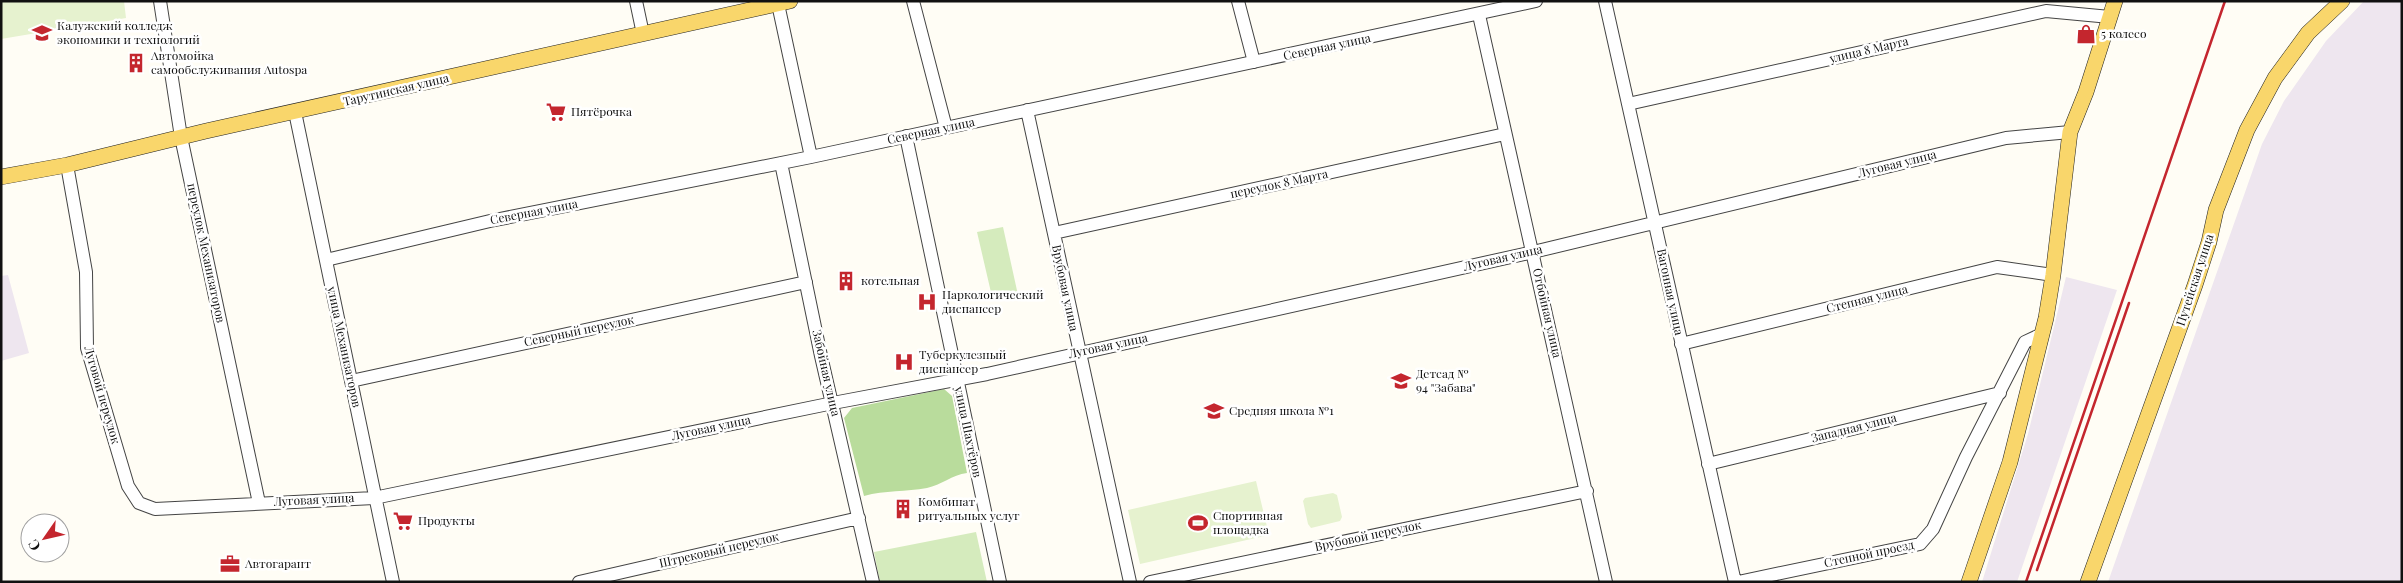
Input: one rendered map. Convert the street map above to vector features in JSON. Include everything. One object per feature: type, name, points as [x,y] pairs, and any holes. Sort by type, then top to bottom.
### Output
[{"type":"main road","points":[[1969,582],[2010,462],[2042,334],[2054,275],[2070,132],[2086,92],[2115,1]]},
{"type":"main road","name":"Путейская улица","points":[[2088,582],[2195,285],[2209,242],[2216,210],[2247,130],[2275,78],[2308,33],[2342,1]]},
{"type":"main road","name":"Тарутинская улица","points":[[1,177],[67,164],[784,2]]},
{"type":"street","name":"переулок Механизаторов","points":[[160,1],[181,137],[258,503]]},
{"type":"street","points":[[636,1],[643,34]]},
{"type":"street","points":[[913,1],[946,128]]},
{"type":"street","points":[[1238,1],[1254,62]]},
{"type":"street","name":"Северная улица","points":[[326,260],[490,221],[811,157],[1479,15],[1536,1]]},
{"type":"street","name":"Вагонная улица","points":[[1605,1],[1708,464],[1737,582]]},
{"type":"street","points":[[784,2],[811,157]]},
{"type":"street","name":"улица 8 Марта","points":[[1628,104],[2046,11],[2110,17]]},
{"type":"street","name":"Отбойная улица","points":[[1479,15],[1505,134],[1534,252],[1606,582]]},
{"type":"street","name":"Врубовая улица","points":[[1027,110],[1130,582]]},
{"type":"street","name":"улица Механизаторов","points":[[295,112],[392,582]]},
{"type":"street","name":"Луговая улица","points":[[138,503],[155,509],[374,498],[957,379],[1534,252],[2006,138],[2070,132]]},
{"type":"street","name":"переулок 8 Марта","points":[[1054,233],[1505,134]]},
{"type":"street","name":"улица Шахтёров","points":[[906,136],[1000,582]]},
{"type":"street","name":"Забойная улица","points":[[781,163],[873,582]]},
{"type":"street","name":"Луговой переулок","points":[[67,164],[86,272],[87,348],[128,486],[138,503]]},
{"type":"street","name":"Степная улица","points":[[1681,344],[1997,267],[2054,275]]},
{"type":"street","name":"Северный переулок","points":[[351,380],[806,282]]},
{"type":"street","name":"Степной проезд","points":[[1737,582],[1920,544],[1933,529],[1966,457],[2025,342],[2042,334]]},
{"type":"street","name":"Западная улица","points":[[1708,464],[2000,393]]},
{"type":"street","name":"Врубовой переулок","points":[[1150,582],[1587,491]]},
{"type":"street","name":"Штрековый переулок","points":[[580,582],[859,518]]},
{"type":"shaded area","points":[[2364,1],[2402,1],[2402,582],[2108,582],[2262,144],[2284,101],[2326,41]]},
{"type":"shaded area","points":[[8,275],[29,353],[1,361],[1,276]]},
{"type":"shaded area","points":[[2066,277],[2117,290],[2017,582],[1982,582],[2028,434]]},
{"type":"green space","name":"Калужский колледж экономики и технологий","points":[[1,1],[124,1],[126,18],[1,39]]},
{"type":"green space","points":[[1003,227],[1018,295],[993,301],[977,232]]},
{"type":"green space","points":[[944,389],[952,396],[967,473],[927,488],[864,496],[844,418],[852,408]]},
{"type":"green space","name":"Спортивная площадка","points":[[1256,481],[1269,535],[1140,564],[1128,510]]},
{"type":"green space","points":[[1333,493],[1337,495],[1342,517],[1340,521],[1311,528],[1308,524],[1303,501],[1305,498]]},
{"type":"green space","points":[[976,532],[987,582],[880,582],[874,552]]},
{"type":"railway","points":[[2026,582],[2225,1]]},
{"type":"railway","points":[[2037,570],[2129,303]]},
{"type":"place","name":"Калужский колледж экономики и технологий","points":[[42,33]]},
{"type":"place","name":"5 колесо","points":[[2086,34]]},
{"type":"place","name":"Автомойка самообслуживания Autospa","points":[[136,63]]},
{"type":"place","name":"Пятёрочка","points":[[556,112]]},
{"type":"place","name":"котельная","points":[[846,281]]},
{"type":"place","name":"Наркологический диспансер","points":[[927,302]]},
{"type":"place","name":"Туберкулезный диспансер","points":[[904,362]]},
{"type":"place","name":"Детсад № 94 \"Забава\"","points":[[1401,381]]},
{"type":"place","name":"Средняя школа №1","points":[[1214,411]]},
{"type":"place","name":"Комбинат ритуальных услуг","points":[[903,509]]},
{"type":"place","name":"Продукты","points":[[403,521]]},
{"type":"place","name":"Спортивная площадка","points":[[1198,523]]},
{"type":"place","name":"Автогарант","points":[[230,564]]}]
